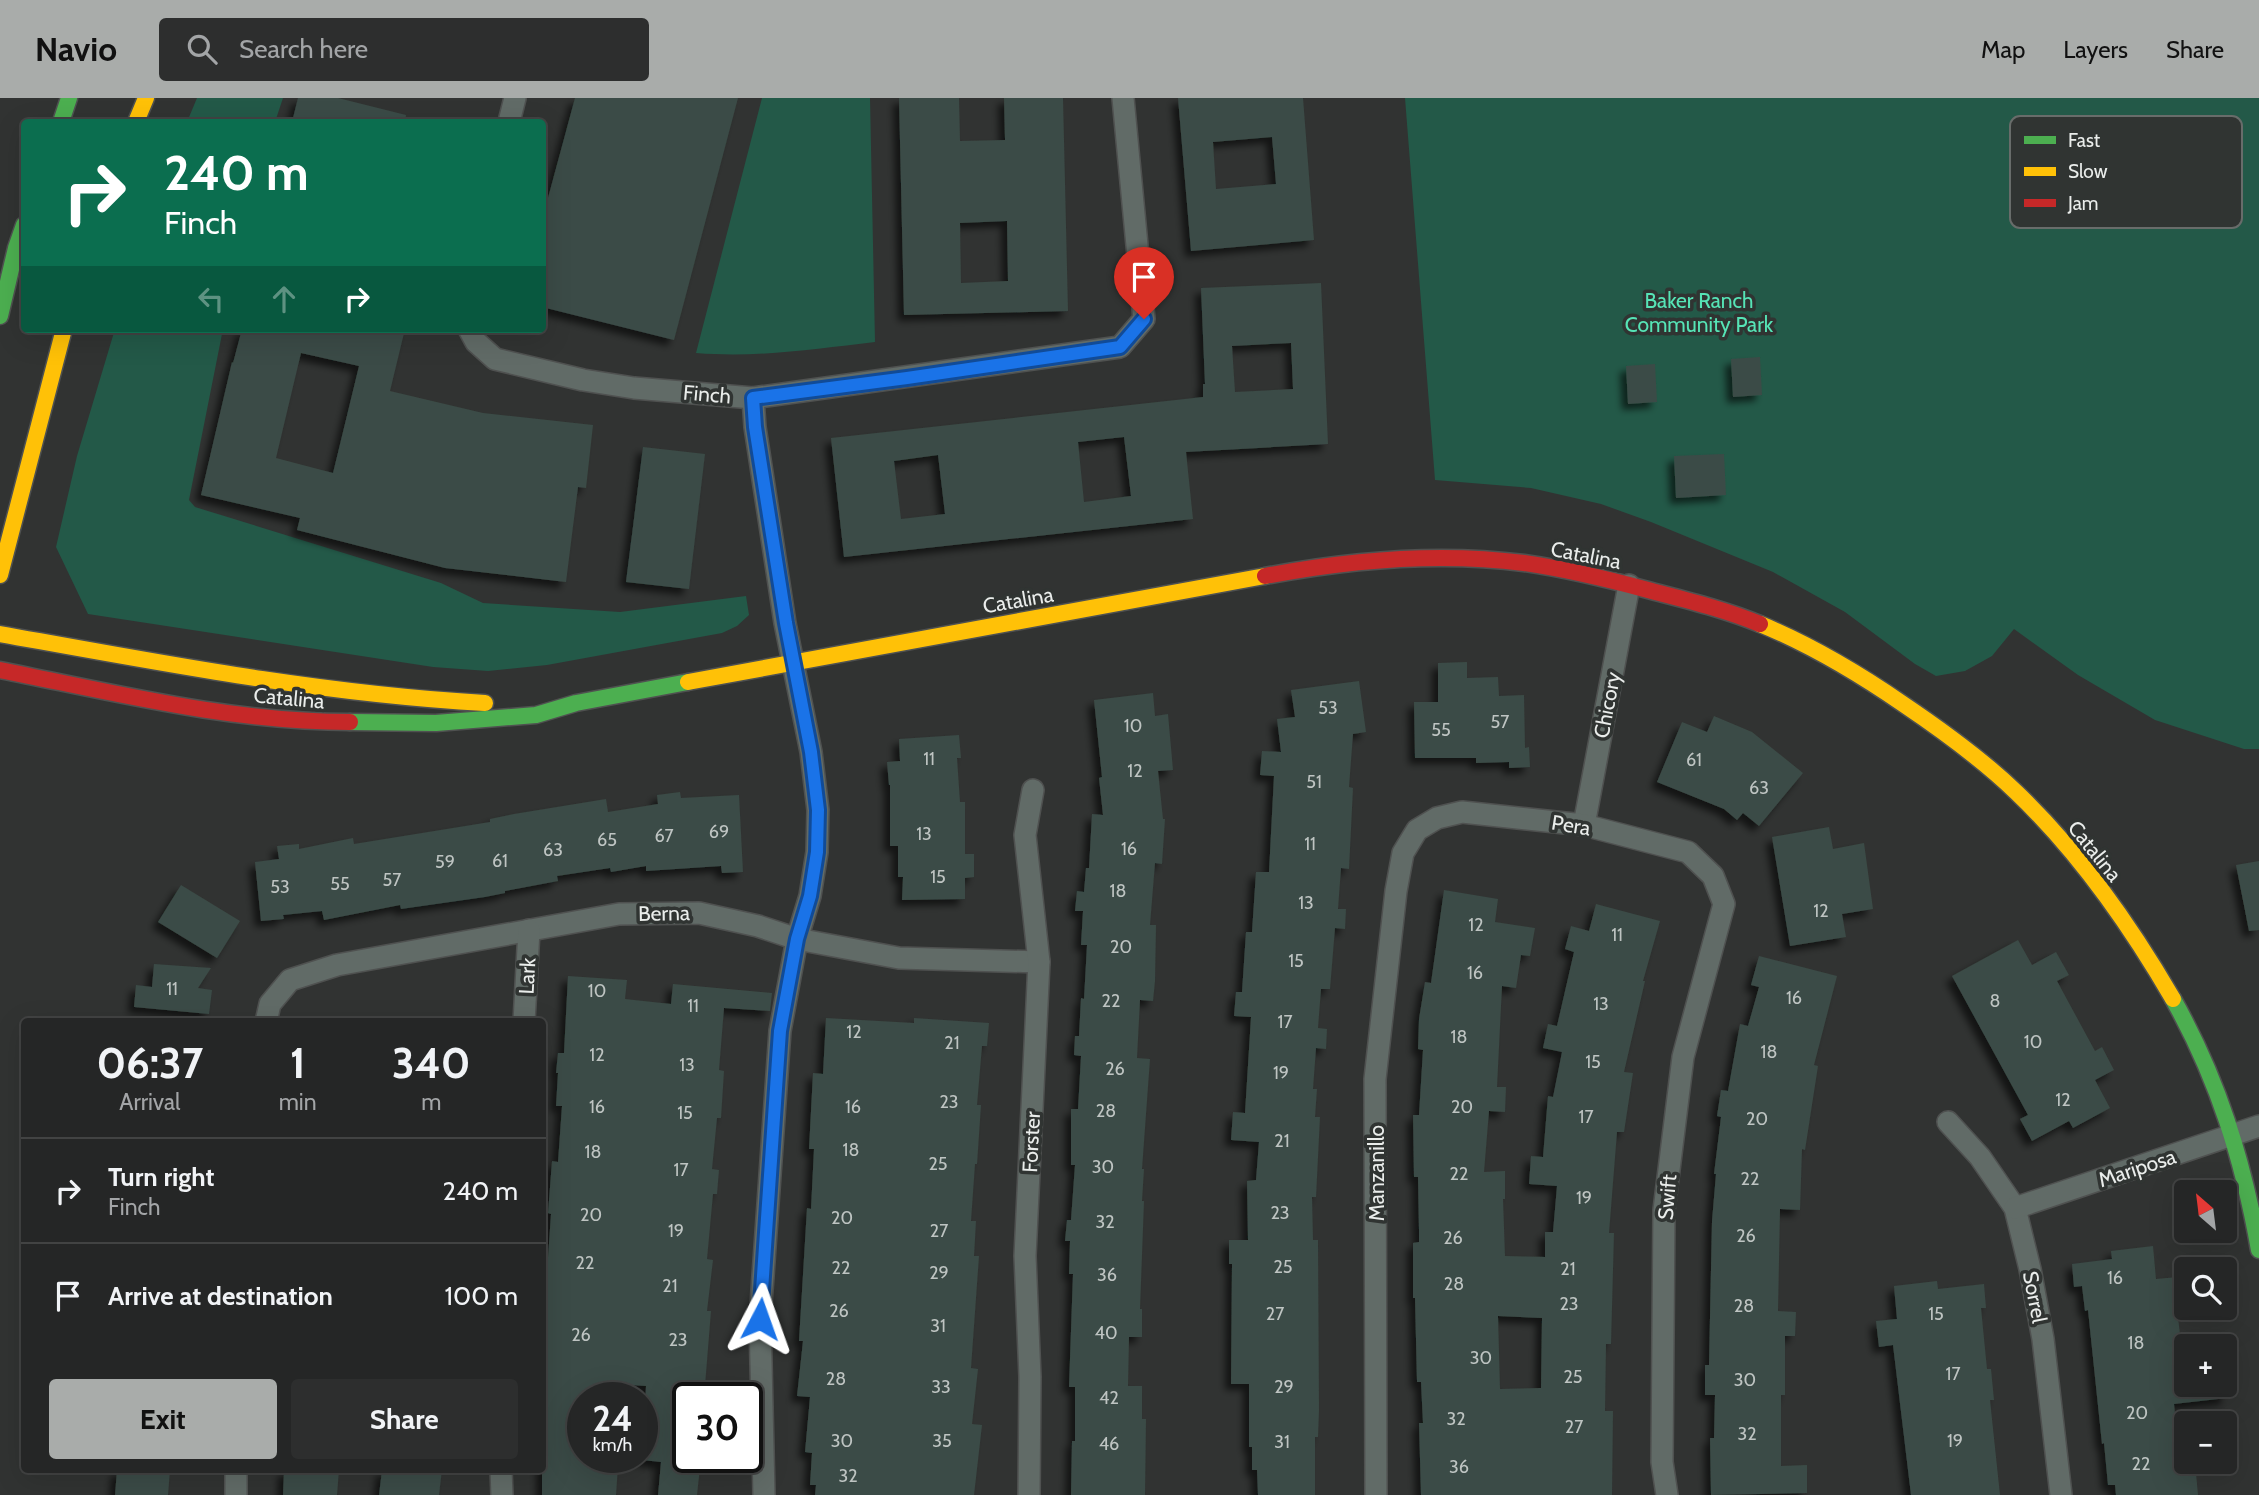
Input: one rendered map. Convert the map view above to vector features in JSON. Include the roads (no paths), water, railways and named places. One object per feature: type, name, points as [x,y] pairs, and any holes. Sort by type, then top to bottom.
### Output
[{"type":"street","points":[[62,119],[69,98]]},
{"type":"street","points":[[137,119],[146,98]]},
{"type":"street","points":[[510,119],[514,98]]},
{"type":"street","name":"Finch","points":[[472,333],[476,342],[495,359],[583,380],[634,388],[753,398],[1120,347],[1144,319],[1123,98]]},
{"type":"street","points":[[0,316],[21,234]]},
{"type":"street","points":[[0,575],[63,333]]},
{"type":"street","points":[[753,398],[757,440],[811,752],[818,810],[817,852],[810,896],[797,939],[780,1031],[760,1319],[764,1495]]},
{"type":"street","name":"Catalina","points":[[0,670],[189,708],[297,722],[413,723],[491,720],[536,715],[576,703],[794,662],[1296,570],[1355,562],[1489,560],[1566,570],[1629,585],[1748,620],[1809,648],[1871,682],[1984,764],[2031,807],[2097,883],[2145,953],[2187,1025],[2233,1135],[2248,1187],[2259,1250]]},
{"type":"street","name":"Chicory","points":[[1584,825],[1629,585]]},
{"type":"street","name":"Catalina","points":[[0,634],[235,676],[412,699],[478,703],[576,703]]},
{"type":"street","name":"Forster","points":[[1029,1495],[1030,1377],[1025,1256],[1039,962],[1026,835],[1033,790]]},
{"type":"street","name":"Pera","points":[[1404,853],[1417,830],[1437,818],[1462,812],[1584,825],[1688,852],[1713,876],[1724,904]]},
{"type":"street","name":"Manzanillo","points":[[1376,1495],[1375,1079],[1396,891],[1404,853]]},
{"type":"street","name":"Swift","points":[[1667,1495],[1662,1462],[1664,1209],[1683,1057],[1724,904]]},
{"type":"street","name":"Berna","points":[[267,1018],[270,1004],[290,980],[337,965],[619,914],[699,913],[758,926],[797,939],[899,958],[1039,962]]},
{"type":"street","name":"Lark","points":[[524,1018],[529,929]]},
{"type":"street","name":"Sorrel","points":[[1948,1122],[1980,1157],[2015,1208],[2043,1339],[2061,1495]]},
{"type":"street","name":"Mariposa","points":[[2015,1208],[2259,1126]]},
{"type":"street","points":[[236,1473],[236,1495]]},
{"type":"street","points":[[501,1473],[502,1495]]},
{"type":"park label","name":"Baker Ranch Community Park","points":[[1699,312]]}]
